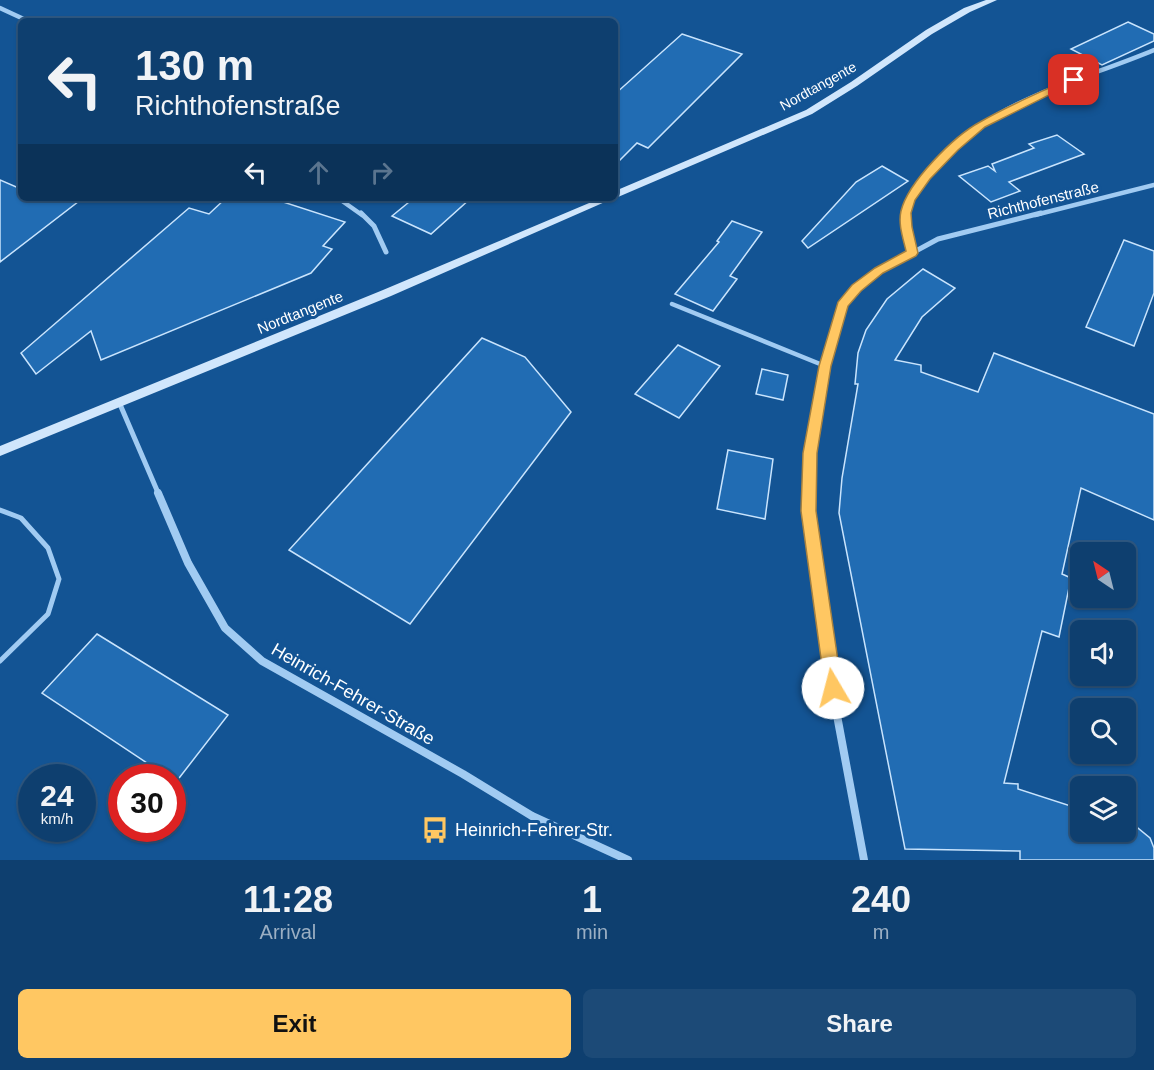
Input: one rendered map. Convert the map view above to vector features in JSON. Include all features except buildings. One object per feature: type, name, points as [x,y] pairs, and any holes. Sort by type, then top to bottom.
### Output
[{"type":"main road","name":"Nordtangente","points":[[618,194],[809,112],[929,32],[967,10],[993,0]]},
{"type":"main road","name":"Nordtangente","points":[[0,451],[387,293],[602,201]]},
{"type":"street","points":[[0,8],[22,18]]},
{"type":"street","points":[[912,253],[906,227],[906,213],[910,200],[926,176],[981,125],[1043,93],[1154,50]]},
{"type":"street","name":"Richthofenstraße","points":[[864,860],[836,710],[808,511],[810,453],[825,366],[843,305],[856,288],[879,271],[938,240],[1154,185]]},
{"type":"street","points":[[343,201],[361,213],[380,233],[386,252]]},
{"type":"street","name":"Heinrich-Fehrer-Straße","points":[[119,402],[188,563],[225,627],[262,661],[463,774],[532,816],[628,860]]},
{"type":"lane","points":[[672,304],[825,366]]},
{"type":"lane","points":[[0,510],[21,518],[48,548],[59,579],[48,614],[0,661]]},
{"type":"place","name":"Heinrich-Fehrer-Str.","points":[[435,830]]},
{"type":"route","points":[[833,688],[808,511],[810,453],[825,366],[843,305],[856,288],[879,271],[912,253],[906,227],[906,213],[910,200],[926,176],[954,148],[981,125],[1074,80]]}]
